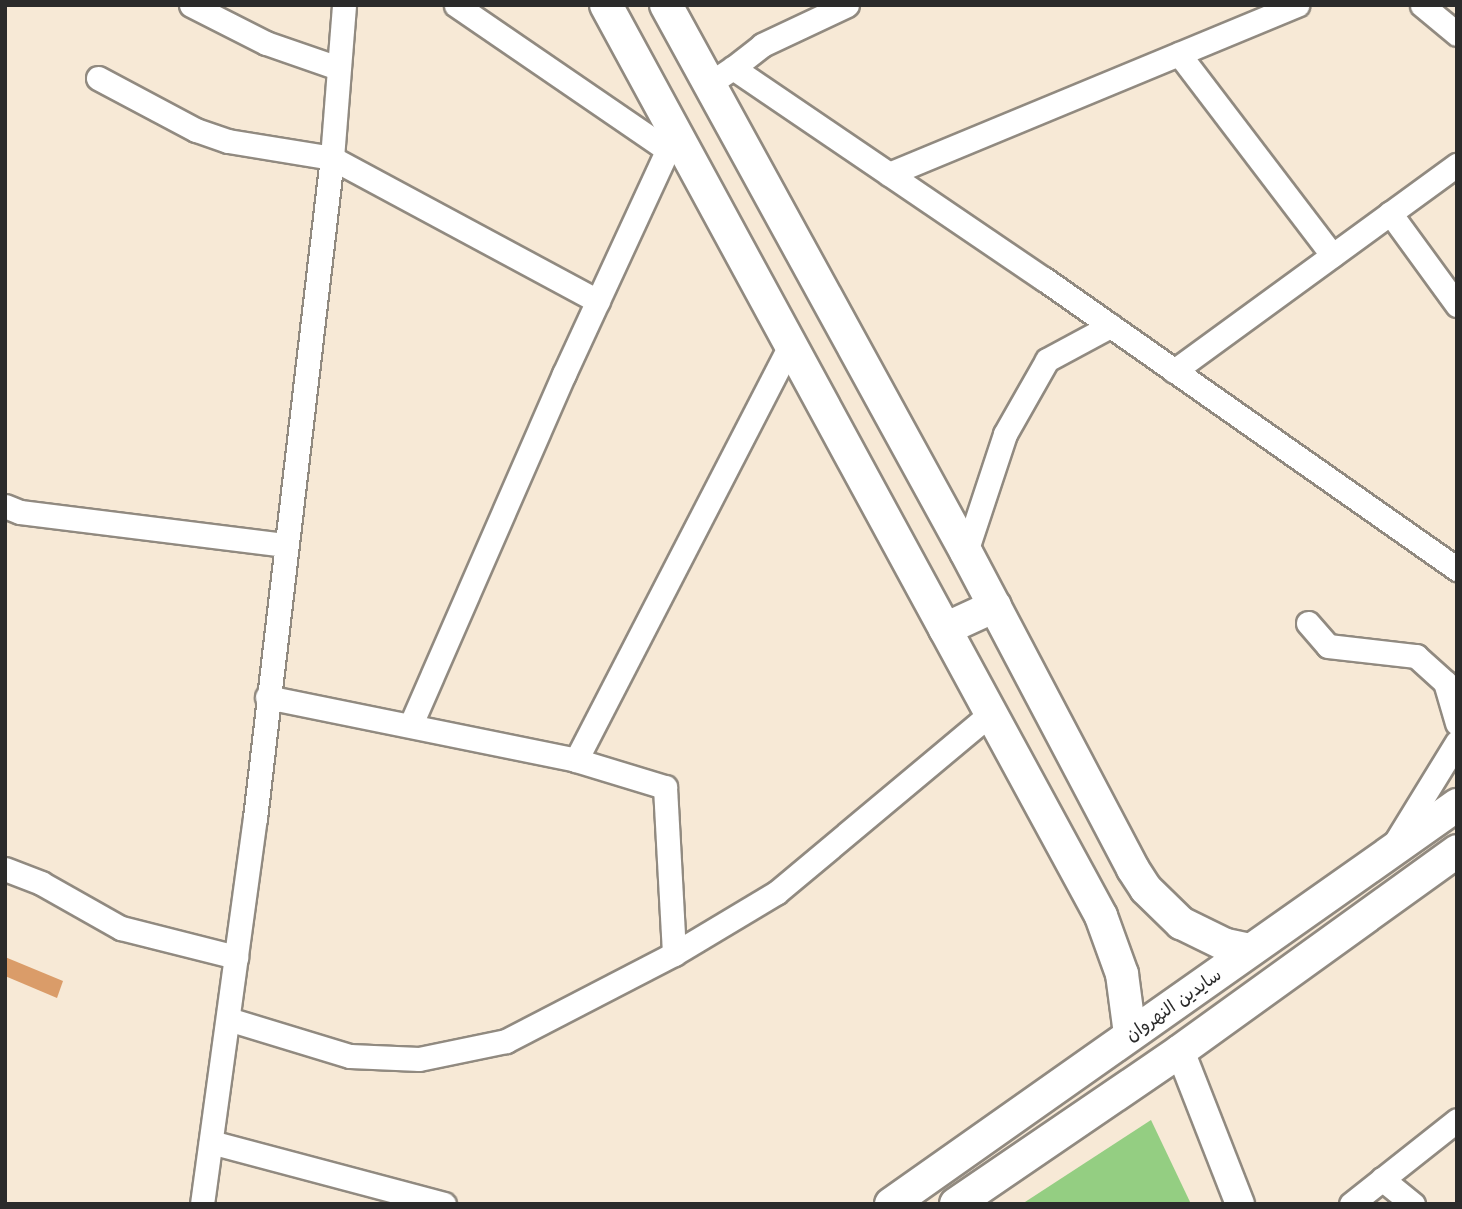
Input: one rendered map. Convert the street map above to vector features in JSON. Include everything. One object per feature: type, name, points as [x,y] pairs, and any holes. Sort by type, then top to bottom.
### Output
[{"type":"main road","points":[[606,5],[672,140],[791,344],[1101,916],[1122,974],[1130,1034]]},
{"type":"main road","points":[[666,5],[721,76],[966,552],[1146,889],[1181,923],[1226,945],[1249,950]]},
{"type":"main road","points":[[945,629],[995,606]]},
{"type":"main road","name":"سايدين النهروان","points":[[891,1204],[1457,805]]},
{"type":"main road","points":[[956,1204],[1180,1051],[1457,851]]},
{"type":"street","points":[[191,5],[266,43],[338,68]]},
{"type":"street","points":[[202,1204],[236,957],[332,158],[344,5]]},
{"type":"street","points":[[411,724],[597,301],[672,140],[456,5]]},
{"type":"street","points":[[847,5],[762,46],[721,76],[890,174],[1457,569]]},
{"type":"street","points":[[890,174],[1297,5]]},
{"type":"street","points":[[1422,5],[1457,34]]},
{"type":"street","points":[[1179,54],[1332,256]]},
{"type":"street","points":[[98,78],[196,130],[228,141],[332,158],[597,301]]},
{"type":"street","points":[[1174,370],[1457,165]]},
{"type":"street","points":[[1390,213],[1457,305]]},
{"type":"street","points":[[966,552],[1005,434],[1047,360],[1110,326]]},
{"type":"street","points":[[576,760],[791,344]]},
{"type":"street","points":[[5,506],[32,514],[284,545]]},
{"type":"street","points":[[1308,623],[1328,646],[1416,656],[1445,682],[1457,723]]},
{"type":"street","points":[[267,697],[411,724],[576,760],[665,787],[674,954]]},
{"type":"street","points":[[228,1019],[349,1056],[419,1059],[506,1041],[674,954],[776,893],[991,713]]},
{"type":"street","points":[[1388,854],[1457,742]]},
{"type":"street","points":[[5,869],[41,883],[121,928],[236,957]]},
{"type":"street","points":[[1180,1051],[1240,1204]]},
{"type":"street","points":[[1351,1204],[1457,1120]]},
{"type":"street","points":[[211,1142],[444,1204]]},
{"type":"street","points":[[1382,1179],[1413,1204]]},
{"type":"green space","points":[[1151,1120],[1191,1204],[1025,1202]]},
{"type":"building","points":[[5,957],[63,981],[57,998],[5,976]]}]
